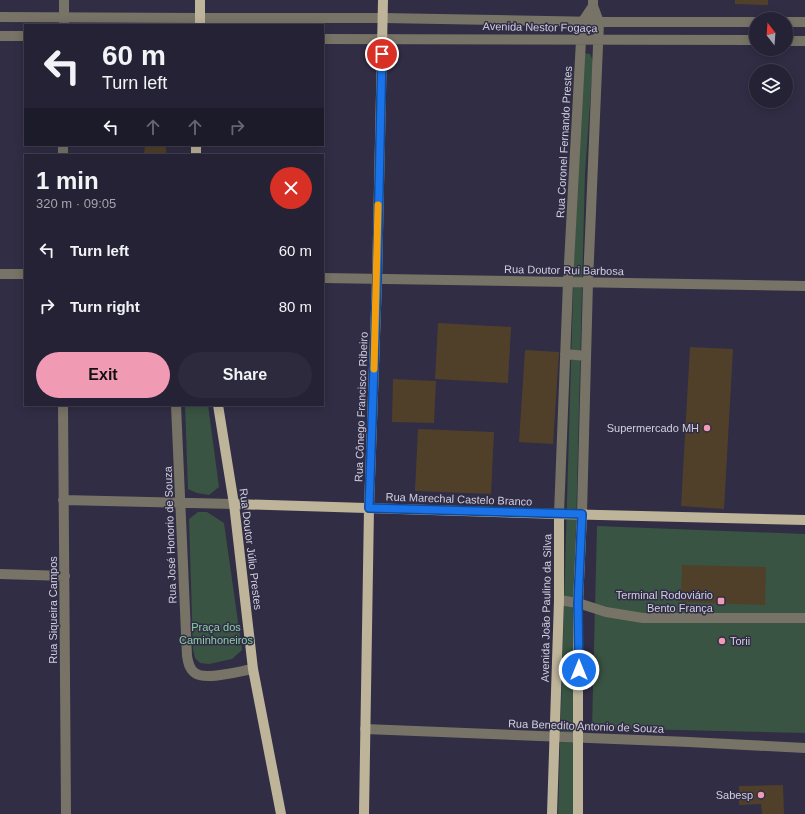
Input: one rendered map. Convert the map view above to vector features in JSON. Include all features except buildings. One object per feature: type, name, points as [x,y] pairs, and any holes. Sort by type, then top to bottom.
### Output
[{"type":"main road","points":[[200,0],[200,22]]},
{"type":"main road","name":"Rua Cônego Francisco Ribeiro","points":[[364,814],[369,508],[377,280],[383,0]]},
{"type":"main road","name":"Rua Doutor Júlio Prestes","points":[[218,406],[234,504],[253,669],[281,814]]},
{"type":"main road","name":"Rua Marechal Castelo Branco","points":[[234,504],[805,520]]},
{"type":"main road","name":"Avenida João Paulino da Silva","points":[[552,814],[559,600],[560,514]]},
{"type":"main road","points":[[578,814],[578,603],[582,514]]},
{"type":"street","points":[[64,0],[64,21]]},
{"type":"street","name":"Rua Coronel Fernando Prestes","points":[[568,282],[581,40],[583,21],[593,3]]},
{"type":"street","name":"Rua Coronel Fernando Prestes","points":[[588,282],[599,22],[593,3]]},
{"type":"street","name":"Avenida Nestor Fogaça","points":[[0,17],[64,21],[200,22],[383,18],[599,22],[749,22]]},
{"type":"street","points":[[494,38],[496,20]]},
{"type":"street","points":[[793,22],[805,22]]},
{"type":"street","points":[[0,36],[24,36]]},
{"type":"street","name":"Avenida Nestor Fogaça","points":[[324,38],[749,40]]},
{"type":"street","points":[[793,41],[805,41]]},
{"type":"street","points":[[0,274],[24,274]]},
{"type":"street","name":"Rua Doutor Rui Barbosa","points":[[324,278],[805,286]]},
{"type":"street","name":"Avenida João Paulino da Silva","points":[[560,514],[568,282]]},
{"type":"street","points":[[582,514],[588,282]]},
{"type":"street","points":[[565,354],[586,356]]},
{"type":"street","name":"Rua Siqueira Campos","points":[[63,406],[66,814]]},
{"type":"street","name":"Rua José Honorio de Souza","points":[[176,406],[186,648],[189,666],[195,673],[206,676],[253,669]]},
{"type":"street","name":"Rua Marechal Castelo Branco","points":[[63,500],[234,504]]},
{"type":"street","points":[[0,574],[65,576]]},
{"type":"street","points":[[559,600],[578,603],[606,612],[643,618],[805,618]]},
{"type":"street","name":"Rua Benedito Antonio de Souza","points":[[365,729],[579,737],[805,748]]},
{"type":"green space","points":[[583,53],[590,54],[593,61],[585,173],[574,606],[573,669],[576,725],[573,814],[558,814],[574,259]]},
{"type":"green space","points":[[185,406],[208,406],[219,487],[209,495],[197,493],[188,489]]},
{"type":"green space","name":"Praça dos Caminhoneiros","points":[[198,512],[207,512],[224,523],[242,650],[232,659],[209,664],[200,663],[195,658],[193,649],[189,519]]},
{"type":"green space","points":[[597,526],[805,534],[805,733],[592,728]]},
{"type":"slow traffic","points":[[374,369],[378,205]]},
{"type":"place","name":"Supermercado MH","points":[[707,428]]},
{"type":"place","name":"Terminal Rodoviário Bento França","points":[[721,601]]},
{"type":"place","name":"Torii","points":[[722,641]]},
{"type":"place","name":"Sabesp","points":[[761,795]]},
{"type":"route","points":[[382,54],[377,280],[369,508],[582,514],[578,603],[579,670]]}]
